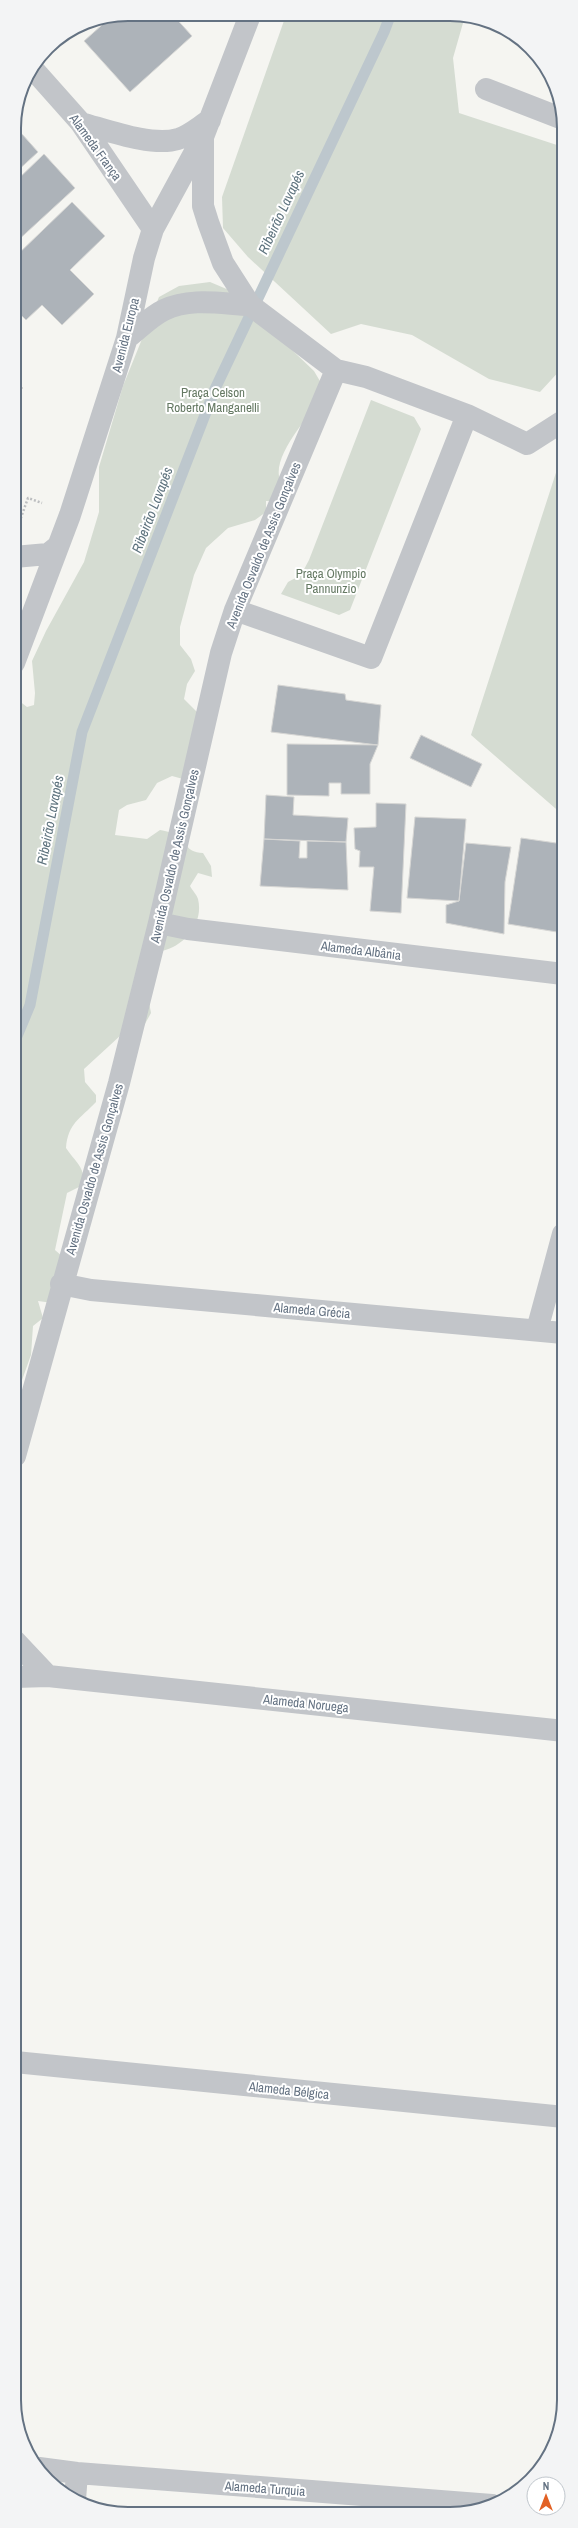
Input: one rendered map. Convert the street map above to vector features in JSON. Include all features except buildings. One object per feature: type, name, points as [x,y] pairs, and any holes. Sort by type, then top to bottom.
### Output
[{"type":"street","name":"Avenida Europa","points":[[21,642],[70,515],[127,338],[144,258],[153,229],[206,129],[248,21]]},
{"type":"street","name":"Alameda França","points":[[36,73],[81,123],[153,229]]},
{"type":"street","points":[[486,89],[556,116]]},
{"type":"street","points":[[81,123],[124,135],[161,141],[179,139],[206,129],[203,206],[223,263],[250,305],[336,370],[366,377],[467,415],[527,444],[557,425]]},
{"type":"street","points":[[127,338],[163,310],[179,305],[206,302],[250,305]]},
{"type":"street","name":"Avenida Osvaldo de Assis Gonçalves","points":[[21,1434],[61,1284],[118,1083],[159,923],[221,653],[235,610],[336,370]]},
{"type":"street","points":[[235,610],[371,658],[467,415]]},
{"type":"street","points":[[21,556],[48,554],[58,546]]},
{"type":"street","name":"Alameda Albânia","points":[[159,923],[196,930],[557,973]]},
{"type":"street","points":[[537,1330],[557,1256]]},
{"type":"street","name":"Alameda Grécia","points":[[61,1284],[91,1290],[557,1332]]},
{"type":"street","points":[[21,1647],[48,1676]]},
{"type":"street","name":"Alameda Noruega","points":[[21,1677],[48,1676],[557,1729]]},
{"type":"street","name":"Alameda Bélgica","points":[[21,2063],[557,2116]]},
{"type":"street","name":"Alameda Turquia","points":[[47,2469],[77,2473],[475,2504]]},
{"type":"street","points":[[76,2493],[77,2473]]},
{"type":"path","points":[[21,520],[28,498]]},
{"type":"green space","points":[[284,21],[463,22],[453,58],[459,113],[557,145],[557,374],[540,392],[489,379],[412,335],[361,324],[331,334],[248,257],[223,228],[222,197]]},
{"type":"green space","name":"Praça Celson Roberto Manganelli","points":[[210,282],[229,290],[314,371],[327,393],[296,432],[283,455],[279,466],[279,476],[285,487],[278,501],[266,501],[266,512],[255,520],[228,528],[206,548],[194,575],[180,627],[180,645],[191,659],[195,671],[187,684],[184,699],[198,713],[183,779],[172,776],[157,783],[146,800],[127,805],[119,810],[115,835],[147,839],[160,830],[172,833],[183,841],[189,849],[203,853],[211,866],[212,877],[198,873],[190,886],[198,899],[198,917],[195,925],[185,939],[162,951],[148,997],[151,1013],[141,1031],[121,1035],[84,1069],[85,1082],[96,1095],[96,1102],[72,1127],[67,1140],[66,1148],[79,1165],[84,1179],[83,1185],[67,1193],[55,1250],[63,1257],[60,1304],[38,1301],[43,1318],[33,1326],[31,1355],[21,1380],[21,702],[27,707],[34,705],[35,693],[32,661],[46,631],[84,562],[99,512],[99,467],[123,386],[159,297],[179,286]]},
{"type":"green space","name":"Praça Olympio Pannunzio","points":[[371,400],[414,417],[421,429],[350,610],[339,615],[281,594],[288,582],[301,575],[309,560]]},
{"type":"green space","points":[[557,470],[557,810],[471,735]]},
{"type":"waterway","name":"Ribeirão Lavapés","points":[[21,1027],[30,1005],[82,732],[215,389],[388,21]]}]
